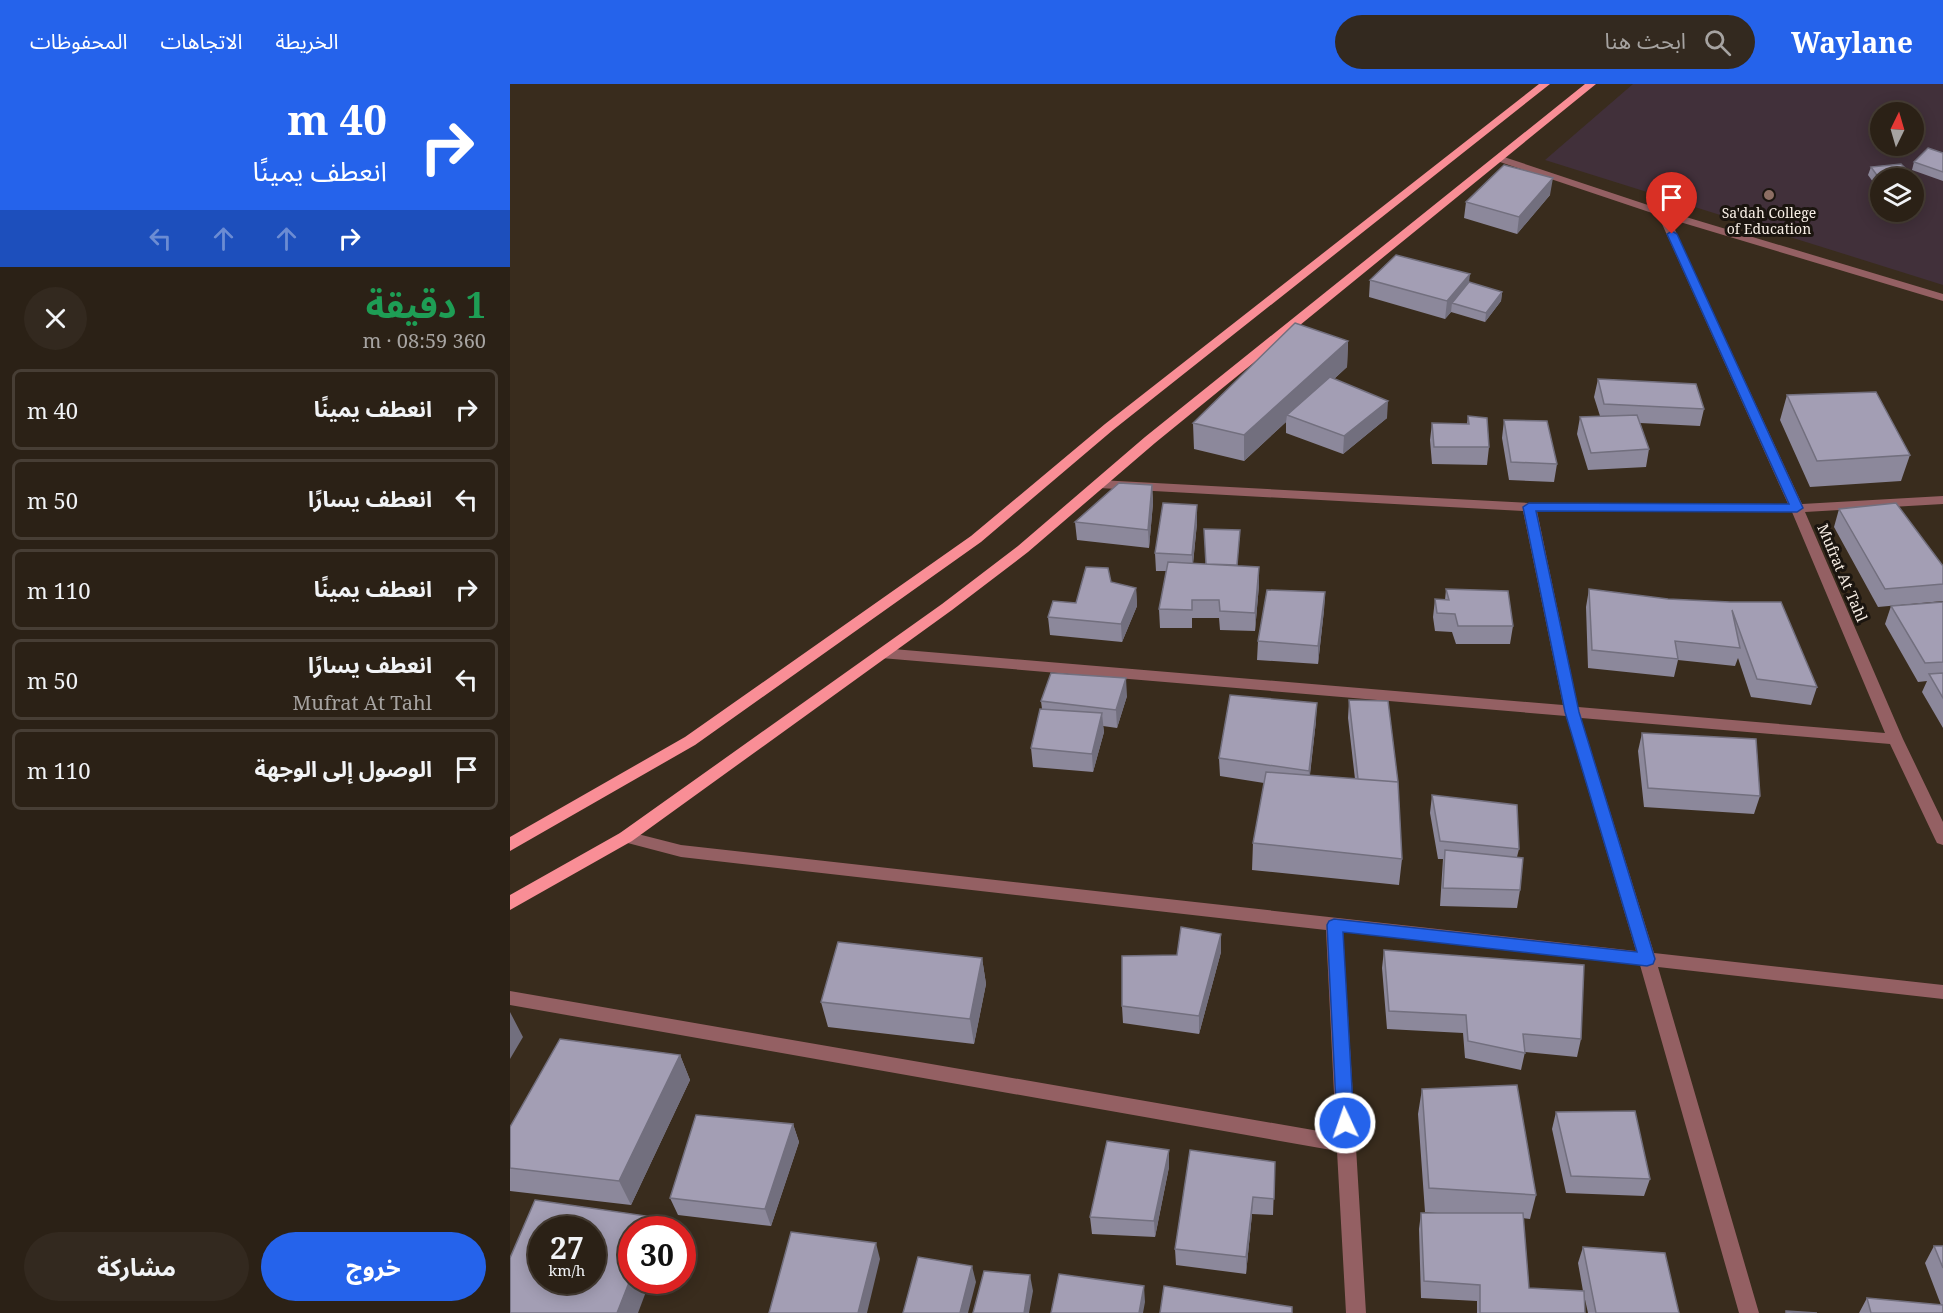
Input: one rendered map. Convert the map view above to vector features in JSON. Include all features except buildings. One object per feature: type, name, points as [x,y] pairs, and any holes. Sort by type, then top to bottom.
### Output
[{"type":"main road","points":[[510,845],[690,741],[976,539],[1109,427],[1545,84]]},
{"type":"main road","points":[[510,903],[626,837],[1023,549],[1099,484],[1591,84]]},
{"type":"street","points":[[1501,159],[1662,213],[1943,298]]},
{"type":"street","name":"Mufrat At Tahl","points":[[1662,213],[1797,508],[1895,739],[1943,839]]},
{"type":"street","points":[[1099,484],[1529,507],[1797,508],[1943,500]]},
{"type":"street","points":[[1529,507],[1572,712],[1647,959],[1749,1313]]},
{"type":"street","points":[[881,653],[1895,739]]},
{"type":"street","points":[[626,837],[681,851],[1943,992]]},
{"type":"street","points":[[1334,925],[1356,1313]]},
{"type":"street","points":[[510,998],[1346,1144]]},
{"type":"shaded area","name":"Sa'dah College of Education","points":[[1633,84],[1943,84],[1943,285],[1545,160]]},
{"type":"place","name":"Sa'dah College of Education","points":[[1769,195]]},
{"type":"route","points":[[1345,1123],[1334,925],[1647,959],[1572,712],[1529,507],[1797,508],[1672,234]]}]
